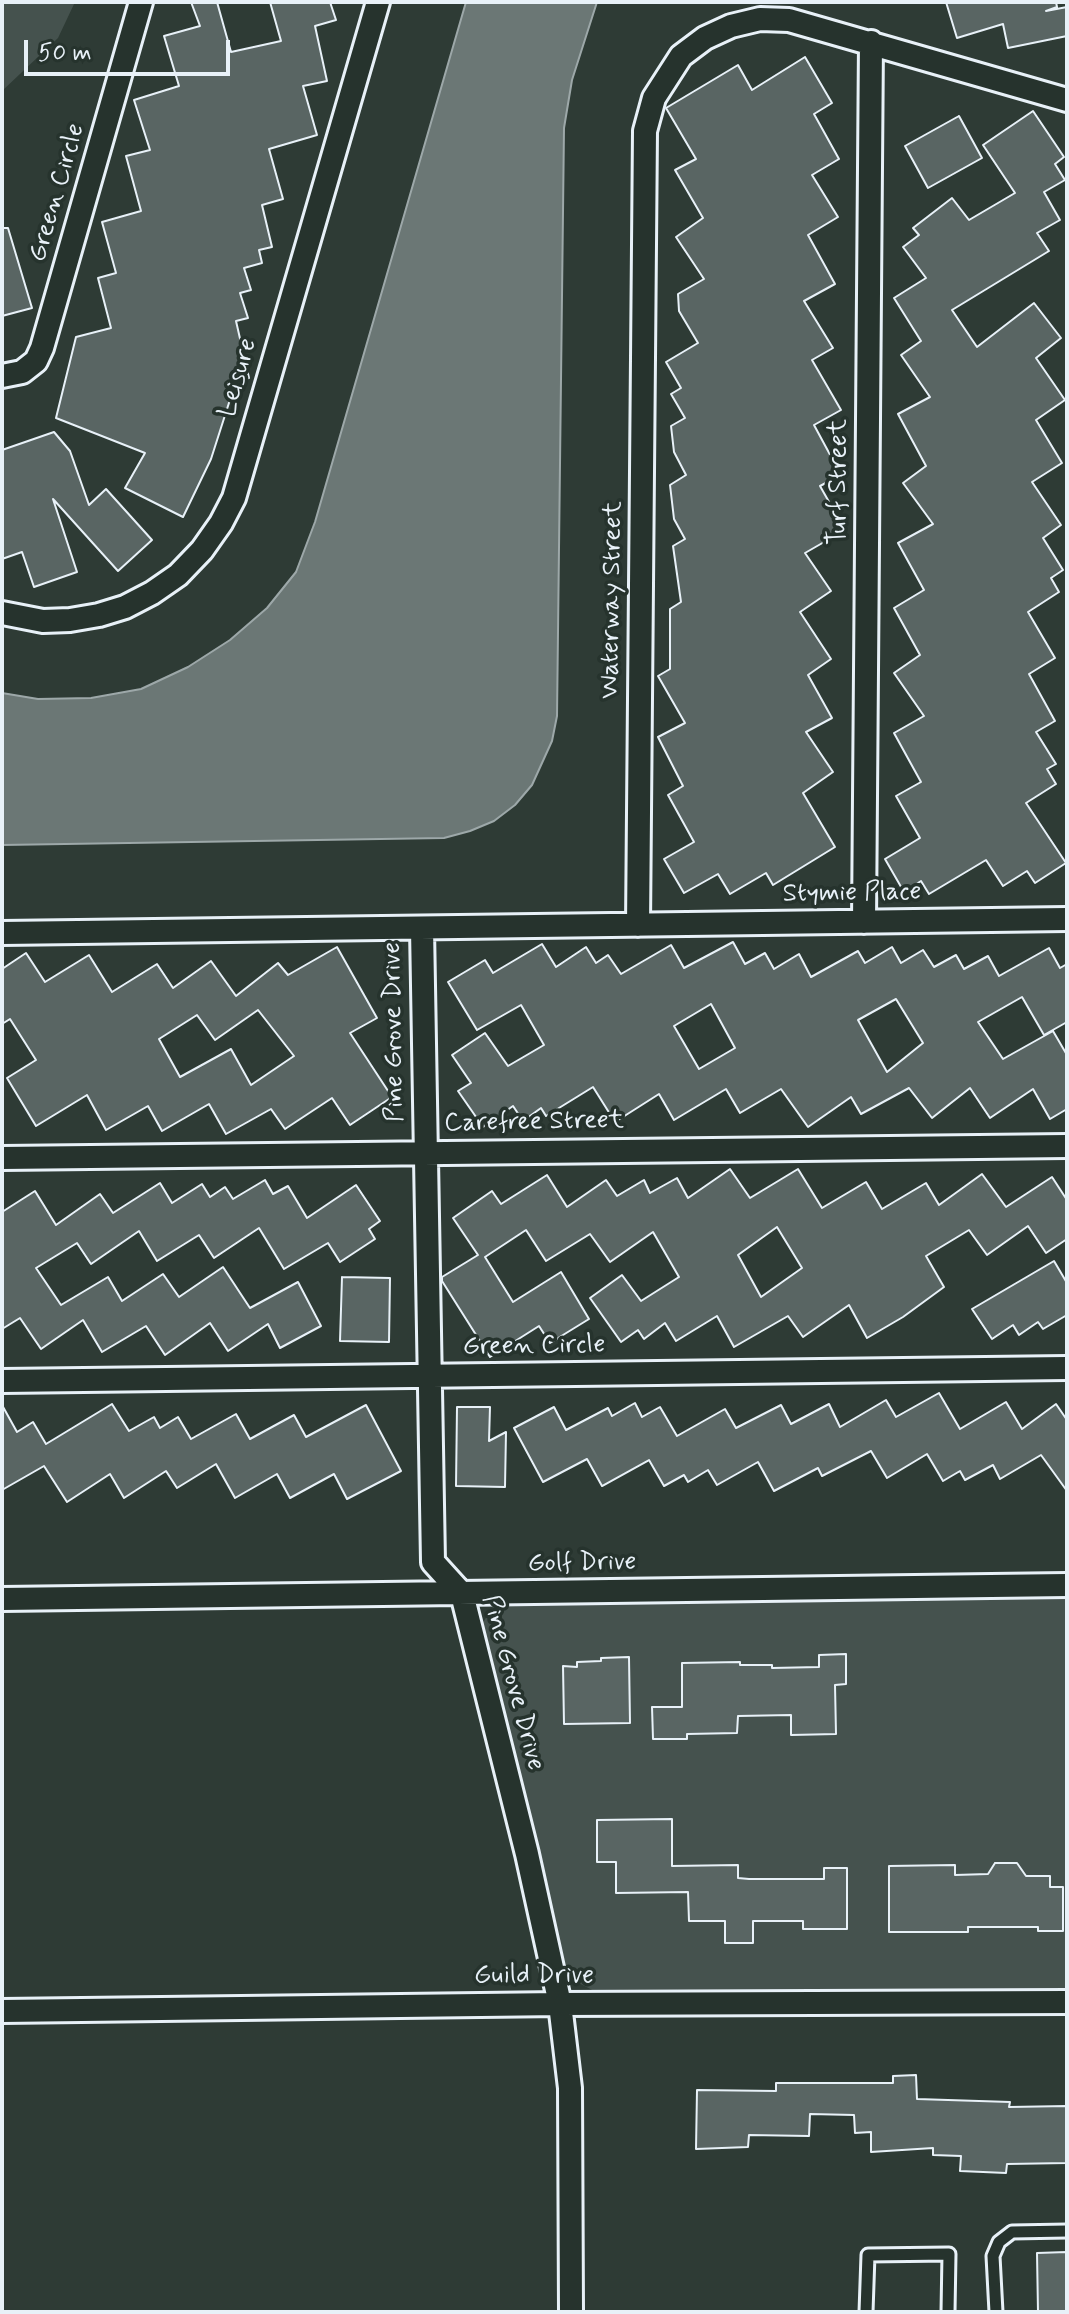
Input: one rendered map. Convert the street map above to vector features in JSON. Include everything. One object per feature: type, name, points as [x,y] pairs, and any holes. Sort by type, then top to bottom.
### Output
[{"type":"street","name":"Green Circle","points":[[2,376],[22,372],[36,361],[42,348],[141,2]]},
{"type":"street","name":"Leisure","points":[[2,613],[43,621],[70,620],[125,607],[178,575],[202,550],[221,523],[234,498],[378,2]]},
{"type":"street","name":"Waterway Street","points":[[638,925],[645,131],[654,98],[681,56],[705,38],[731,26],[760,19],[789,20],[1067,100]]},
{"type":"street","name":"Turf Street","points":[[864,922],[871,42]]},
{"type":"street","name":"Stymie Place","points":[[638,925],[1067,919]]},
{"type":"street","points":[[2,933],[638,925]]},
{"type":"street","name":"Pine Grove Drive","points":[[422,928],[433,1562],[462,1594],[527,1854],[560,2004],[570,2088],[571,2312]]},
{"type":"street","name":"Carefree Street","points":[[2,1158],[1067,1146]]},
{"type":"street","name":"Green Circle","points":[[2,1381],[1067,1368]]},
{"type":"street","name":"Golf Drive","points":[[2,1599],[1067,1585]]},
{"type":"street","name":"Guild Drive","points":[[2,2011],[1067,2002]]},
{"type":"lane","points":[[996,2312],[993,2256],[999,2242],[1012,2232],[1067,2231]]},
{"type":"lane","points":[[866,2312],[868,2255],[949,2254],[948,2312]]},
{"type":"shaded area","points":[[2,2],[75,2],[58,38],[2,91]]},
{"type":"shaded area","points":[[466,2],[597,2],[572,80],[564,128],[557,716],[552,741],[532,785],[515,805],[494,821],[444,838],[2,845],[2,693],[38,699],[91,698],[141,689],[188,667],[230,640],[267,608],[296,572],[315,522]]},
{"type":"shaded area","points":[[1067,1596],[1067,1990],[621,1995],[600,1994],[573,1980],[566,1966],[547,1893],[484,1637],[482,1624],[493,1607],[506,1602]]},
{"type":"building","points":[[191,2],[217,2],[231,52],[281,41],[270,2],[330,2],[336,20],[315,26],[327,81],[303,86],[317,135],[269,149],[283,199],[262,205],[272,247],[259,250],[262,263],[244,268],[251,290],[240,293],[248,318],[236,321],[249,378],[236,381],[211,459],[183,517],[125,488],[145,453],[56,418],[76,337],[111,328],[98,278],[116,273],[102,222],[141,211],[126,156],[150,150],[134,100],[179,86],[164,36],[200,26]]},
{"type":"building","points":[[946,2],[1056,2],[1057,7],[1046,11],[1067,7],[1067,36],[1008,48],[1003,24],[957,38]]},
{"type":"building","points":[[805,57],[832,103],[814,114],[839,159],[812,175],[838,217],[808,235],[835,284],[804,301],[833,348],[812,360],[841,410],[814,425],[841,475],[820,486],[845,530],[805,553],[831,591],[800,612],[831,659],[808,675],[832,718],[806,732],[833,772],[803,793],[835,847],[773,885],[766,873],[730,894],[718,874],[684,893],[664,859],[694,842],[668,795],[683,786],[658,737],[685,723],[658,676],[670,669],[670,609],[681,602],[673,546],[685,539],[674,519],[670,485],[686,475],[674,452],[671,426],[685,418],[671,394],[681,388],[666,362],[698,343],[679,311],[678,294],[704,279],[676,237],[703,218],[675,170],[696,159],[666,108],[738,65],[752,90]]},
{"type":"building","points":[[1033,111],[1064,157],[1055,164],[1065,180],[1044,192],[1060,220],[1037,233],[1049,251],[952,310],[977,347],[1034,303],[1061,338],[1036,358],[1065,400],[1036,420],[1062,463],[1032,482],[1061,525],[1043,538],[1063,570],[1051,578],[1059,592],[1028,612],[1055,658],[1029,674],[1055,721],[1036,732],[1056,764],[1047,769],[1056,784],[1026,803],[1066,863],[1035,883],[1027,871],[1003,886],[986,860],[929,894],[921,881],[904,892],[885,859],[920,838],[896,796],[921,782],[894,733],[924,716],[894,673],[920,655],[894,608],[924,590],[898,543],[933,524],[903,483],[926,466],[898,414],[930,397],[901,355],[921,341],[894,298],[926,278],[903,247],[919,235],[913,228],[952,198],[969,220],[1015,193],[983,145]]},
{"type":"building","points":[[959,116],[982,158],[928,188],[905,146]]},
{"type":"building","points":[[2,228],[8,228],[32,308],[2,316]]},
{"type":"building","points":[[54,432],[70,451],[89,505],[106,489],[152,540],[118,571],[53,499],[77,572],[34,587],[22,552],[2,559],[2,450]]},
{"type":"building","points":[[733,942],[745,964],[765,953],[774,969],[799,954],[811,977],[858,951],[865,963],[892,947],[901,963],[923,950],[934,967],[956,955],[964,969],[988,956],[999,976],[1049,948],[1060,968],[1067,964],[1067,1022],[1044,1035],[1022,997],[978,1022],[1003,1059],[1053,1031],[1067,1055],[1067,1109],[1050,1119],[1033,1089],[990,1118],[970,1088],[932,1118],[909,1088],[861,1114],[851,1097],[808,1127],[781,1089],[740,1113],[726,1089],[674,1120],[659,1094],[615,1122],[593,1087],[546,1116],[541,1108],[523,1121],[513,1106],[483,1127],[458,1091],[471,1083],[452,1055],[485,1033],[508,1066],[544,1045],[521,1005],[477,1030],[448,982],[485,960],[493,973],[542,944],[556,967],[586,947],[596,963],[608,955],[621,974],[671,945],[684,968]],"holes":[[[896,999],[923,1043],[887,1072],[858,1020]],[[711,1004],[735,1048],[699,1069],[674,1026]]]},
{"type":"building","points":[[337,947],[377,1018],[350,1033],[392,1097],[350,1125],[332,1098],[285,1129],[271,1109],[226,1134],[209,1104],[162,1131],[148,1106],[106,1130],[87,1095],[36,1126],[7,1078],[36,1060],[10,1019],[2,1024],[2,969],[26,953],[45,982],[89,955],[112,992],[157,964],[173,988],[211,961],[236,996],[278,963],[288,975]],"holes":[[[258,1010],[294,1056],[251,1085],[231,1049],[180,1077],[159,1039],[197,1015],[215,1040]]]},
{"type":"building","points":[[730,1169],[750,1198],[798,1169],[822,1208],[866,1182],[882,1209],[926,1183],[939,1205],[982,1174],[1006,1207],[1052,1177],[1067,1200],[1067,1239],[1046,1253],[1028,1226],[987,1255],[969,1230],[926,1256],[944,1287],[867,1338],[849,1305],[803,1337],[788,1316],[734,1347],[717,1316],[676,1341],[665,1323],[644,1339],[638,1330],[621,1342],[590,1298],[622,1275],[641,1301],[679,1277],[653,1232],[610,1262],[590,1234],[546,1261],[526,1230],[485,1257],[513,1302],[561,1272],[589,1319],[550,1343],[539,1326],[490,1357],[442,1281],[442,1277],[478,1255],[453,1218],[492,1191],[501,1204],[547,1175],[567,1207],[606,1180],[617,1196],[644,1180],[650,1193],[677,1178],[688,1198]],"holes":[[[777,1227],[802,1268],[761,1297],[738,1255]]]},
{"type":"building","points":[[265,1180],[273,1194],[288,1186],[307,1218],[356,1185],[380,1221],[369,1229],[375,1239],[340,1262],[328,1243],[284,1269],[259,1228],[214,1258],[199,1235],[157,1261],[139,1231],[91,1264],[77,1243],[36,1268],[61,1305],[108,1277],[122,1301],[163,1274],[179,1297],[223,1267],[250,1308],[298,1282],[321,1326],[280,1348],[268,1324],[228,1351],[210,1323],[165,1355],[146,1326],[102,1352],[83,1320],[41,1349],[20,1318],[2,1329],[2,1212],[35,1191],[56,1225],[100,1194],[113,1213],[160,1183],[172,1203],[202,1184],[210,1197],[225,1187],[233,1199]]},
{"type":"building","points":[[1054,1261],[1067,1283],[1067,1315],[1043,1329],[1038,1322],[1019,1335],[1013,1325],[992,1339],[972,1309]]},
{"type":"building","points":[[342,1277],[390,1278],[389,1342],[340,1341]]},
{"type":"building","points":[[939,1393],[960,1429],[1006,1402],[1022,1429],[1056,1404],[1067,1420],[1067,1491],[1041,1455],[1000,1479],[993,1465],[965,1480],[960,1471],[943,1481],[927,1454],[887,1478],[871,1451],[822,1476],[818,1468],[774,1491],[758,1462],[717,1485],[708,1470],[688,1482],[684,1475],[664,1486],[649,1460],[602,1486],[587,1459],[543,1482],[514,1428],[554,1407],[566,1430],[608,1408],[612,1416],[635,1403],[642,1417],[660,1407],[677,1436],[725,1409],[736,1428],[781,1405],[791,1424],[829,1404],[840,1427],[886,1400],[896,1417]]},
{"type":"building","points":[[112,1404],[129,1431],[154,1417],[160,1428],[178,1417],[191,1439],[236,1414],[250,1439],[294,1415],[306,1437],[366,1405],[401,1471],[347,1499],[334,1474],[290,1498],[277,1474],[235,1498],[216,1464],[177,1488],[166,1471],[124,1498],[110,1474],[67,1502],[44,1466],[2,1490],[2,1405],[17,1432],[33,1422],[46,1444]]},
{"type":"building","points":[[457,1407],[490,1407],[489,1441],[506,1432],[505,1487],[456,1486]]},
{"type":"building","points":[[846,1654],[846,1684],[835,1685],[836,1734],[791,1735],[791,1715],[738,1716],[737,1733],[687,1734],[687,1739],[653,1739],[652,1707],[682,1707],[682,1663],[740,1662],[740,1665],[772,1665],[772,1668],[819,1667],[819,1655]]},
{"type":"building","points":[[629,1657],[630,1723],[564,1724],[563,1666],[577,1667],[577,1662]]},
{"type":"building","points":[[672,1819],[672,1866],[738,1865],[738,1878],[749,1879],[824,1879],[824,1868],[847,1868],[847,1929],[803,1929],[803,1921],[753,1921],[753,1943],[725,1943],[725,1921],[689,1921],[688,1892],[616,1893],[616,1862],[597,1862],[597,1820]]},
{"type":"building","points":[[995,1863],[1017,1863],[1026,1876],[1050,1876],[1050,1887],[1063,1887],[1063,1931],[1038,1931],[1038,1927],[968,1927],[968,1932],[889,1932],[889,1866],[955,1865],[955,1875],[988,1874]]},
{"type":"building","points":[[916,2075],[917,2099],[1010,2102],[1009,2107],[1067,2106],[1067,2163],[1007,2164],[1006,2173],[960,2171],[961,2156],[933,2155],[933,2148],[871,2152],[871,2132],[855,2133],[854,2115],[810,2114],[809,2136],[749,2135],[748,2147],[696,2149],[697,2090],[776,2091],[776,2083],[893,2083],[893,2076]]},
{"type":"building","points":[[1067,2252],[1067,2312],[1038,2312],[1037,2253]]}]
